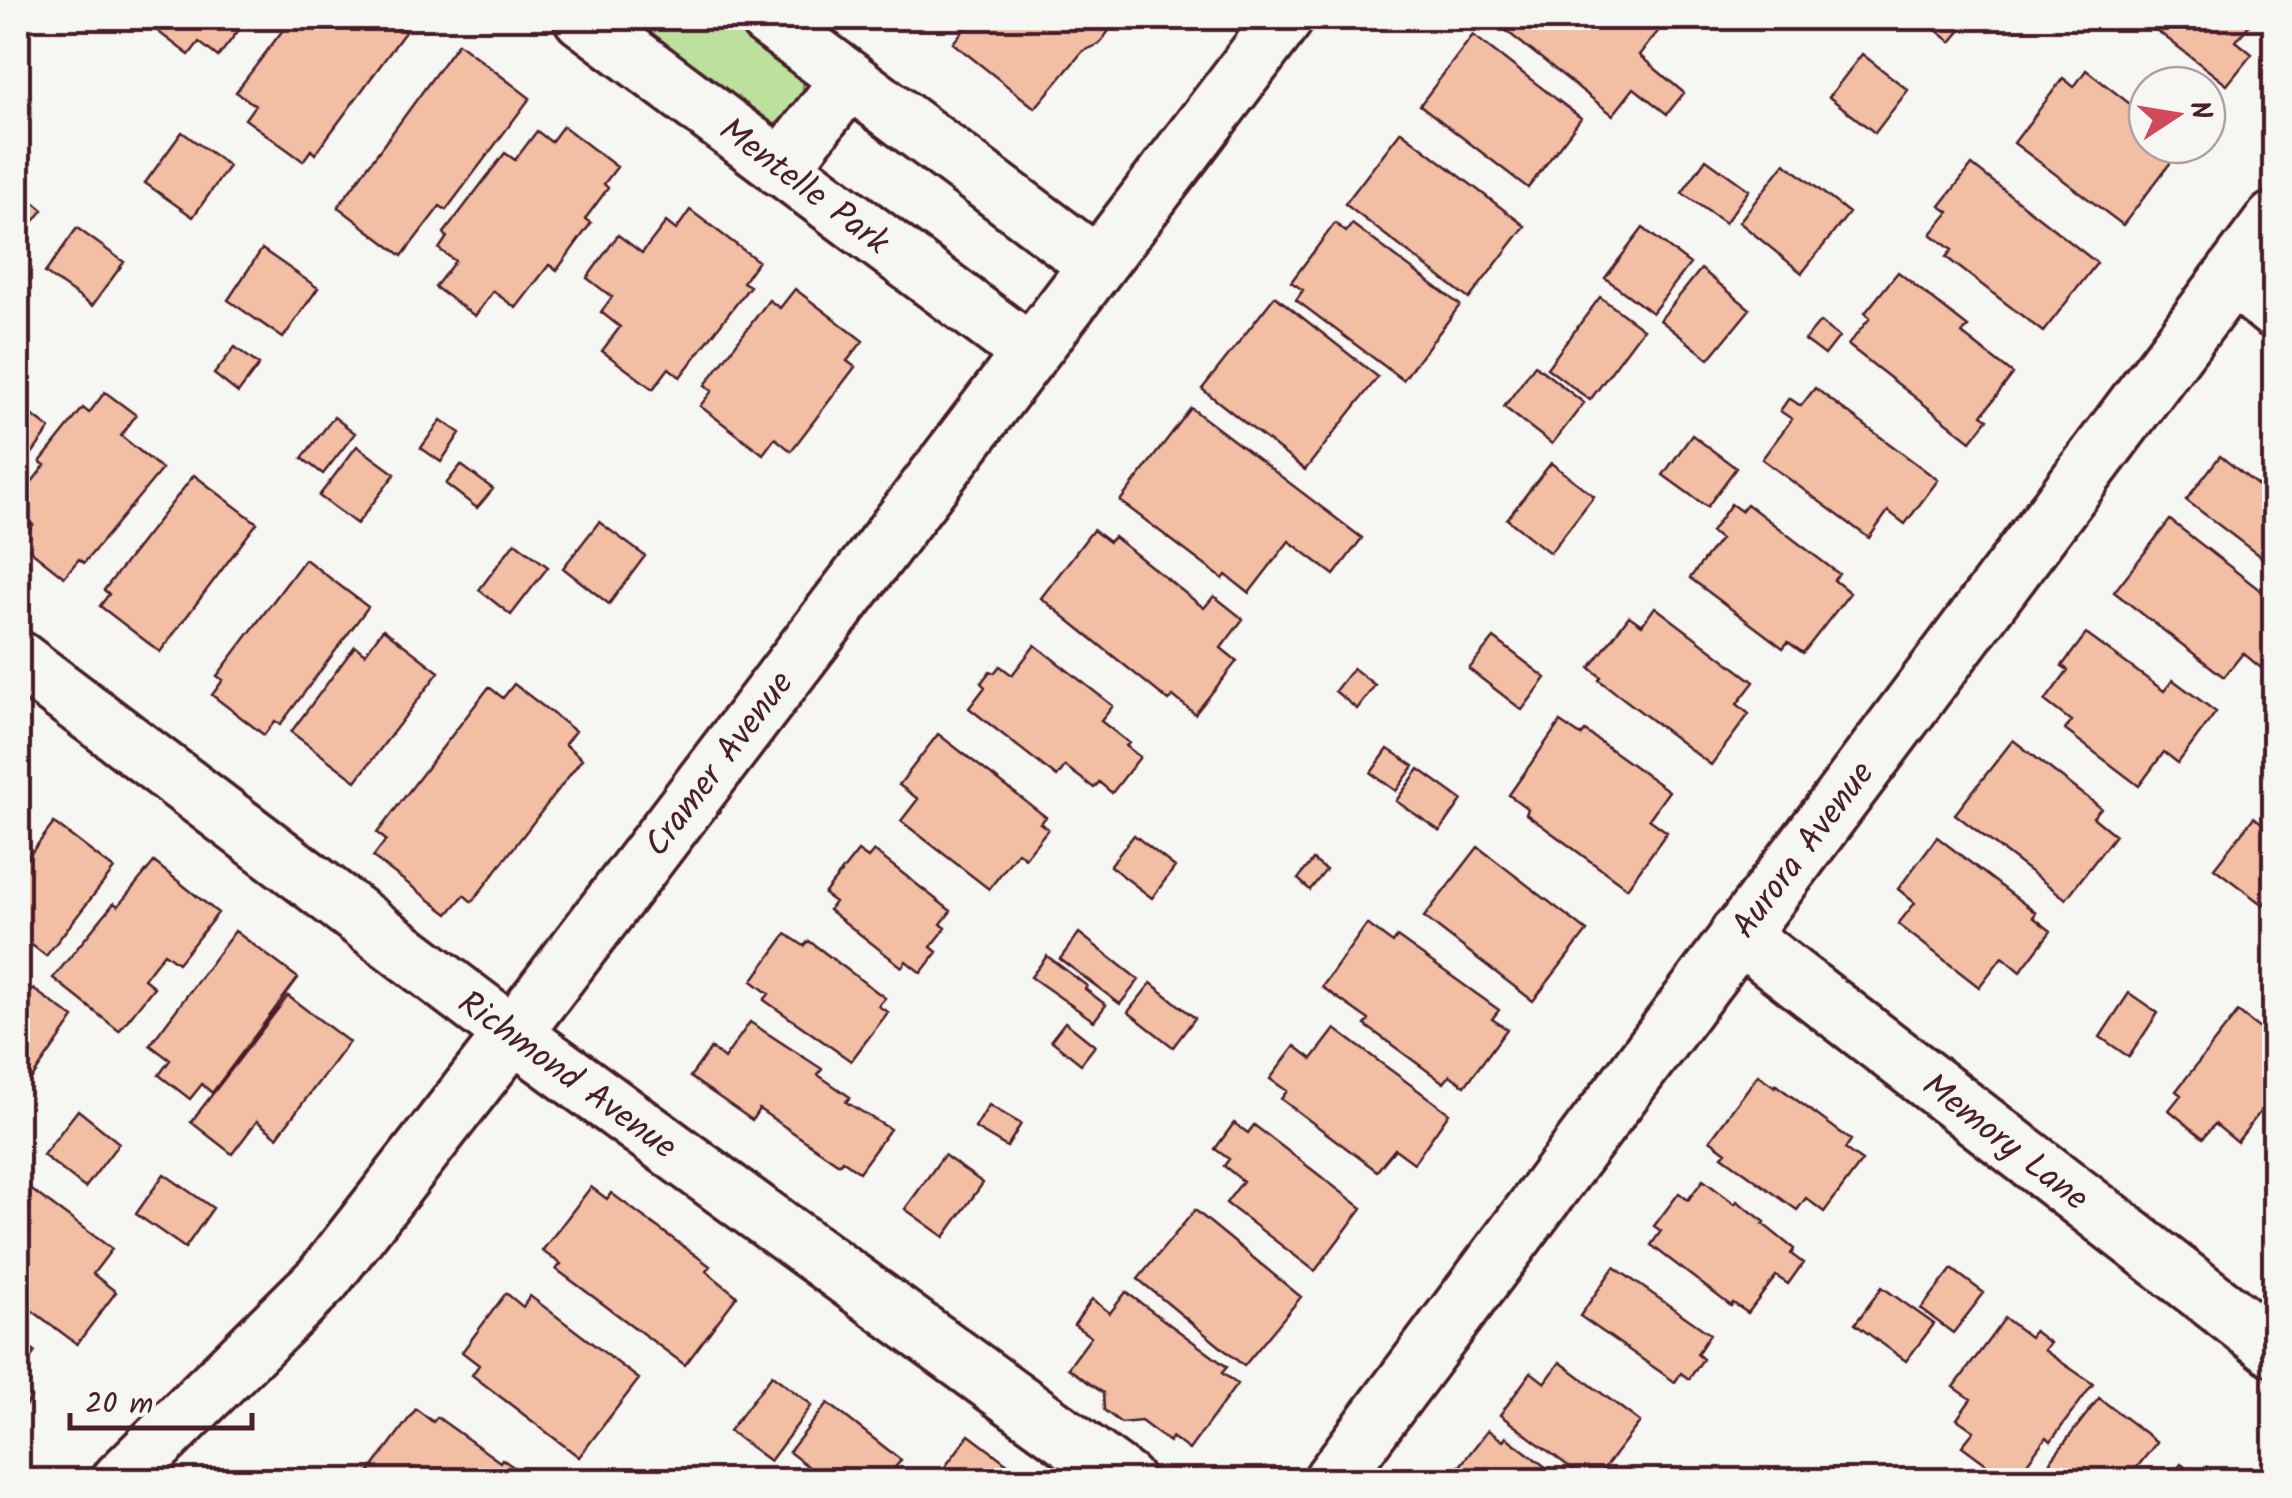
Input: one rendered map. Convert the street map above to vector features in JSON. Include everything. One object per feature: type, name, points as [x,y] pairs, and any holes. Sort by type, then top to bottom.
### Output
[{"type":"street","name":"Mentelle Park","points":[[582,18],[1029,352]]},
{"type":"street","points":[[767,18],[1096,264]]},
{"type":"street","name":"Cramer Avenue","points":[[120,1480],[322,1280],[1285,18]]},
{"type":"street","points":[[782,168],[849,80]]},
{"type":"street","name":"Aurora Avenue","points":[[1332,1480],[2274,220]]},
{"type":"street","points":[[2232,276],[2274,310]]},
{"type":"street","name":"Richmond Avenue","points":[[18,659],[513,1034],[1125,1480]]},
{"type":"street","name":"Memory Lane","points":[[1738,934],[2274,1348]]},
{"type":"green space","points":[[618,18],[734,18],[783,54],[804,78],[801,108],[775,124],[750,119]]},
{"type":"building","points":[[140,18],[248,18],[218,57],[199,42],[189,55]]},
{"type":"building","points":[[292,18],[411,18],[401,29],[405,32],[315,154],[311,150],[303,161],[245,119],[255,105],[236,92]]},
{"type":"building","points":[[968,18],[1113,18],[1114,24],[1099,44],[1083,51],[1035,108],[953,43],[969,23]]},
{"type":"building","points":[[1490,18],[1646,18],[1660,29],[1639,55],[1684,93],[1667,114],[1634,88],[1613,115]]},
{"type":"building","points":[[1921,18],[1971,18],[1951,42]]},
{"type":"building","points":[[2141,18],[2255,18],[2236,41],[2252,54],[2227,85],[2227,65],[2201,65]]},
{"type":"building","points":[[1473,35],[1581,118],[1528,188],[1420,105]]},
{"type":"building","points":[[458,43],[530,98],[446,210],[440,206],[402,256],[338,207]]},
{"type":"building","points":[[1862,54],[1908,90],[1875,133],[1829,97]]},
{"type":"building","points":[[2086,70],[2127,102],[2127,165],[2169,165],[2123,225],[2014,143],[2063,78],[2074,87]]},
{"type":"building","points":[[563,126],[617,167],[604,184],[608,188],[585,219],[591,223],[557,270],[549,265],[516,308],[493,291],[475,316],[435,287],[455,261],[439,249],[447,237],[444,233],[505,153],[515,160],[537,131],[551,142]]},
{"type":"building","points":[[1401,131],[1525,226],[1469,299],[1345,204]]},
{"type":"building","points":[[182,132],[229,166],[193,217],[145,183]]},
{"type":"building","points":[[1706,159],[1749,190],[1725,223],[1682,193]]},
{"type":"building","points":[[1785,163],[1849,213],[1802,273],[1739,222]]},
{"type":"building","points":[[1972,165],[2097,263],[2043,332],[1946,257],[1952,250],[1931,234],[1949,212],[1940,206]]},
{"type":"building","points":[[18,189],[43,210],[18,241]]},
{"type":"building","points":[[690,210],[758,261],[743,282],[750,286],[680,377],[669,368],[653,389],[602,351],[620,327],[601,312],[612,297],[587,278],[618,235],[642,253],[666,222],[676,230]]},
{"type":"building","points":[[1335,223],[1346,232],[1352,224],[1460,305],[1403,380],[1296,300],[1303,290],[1291,282]]},
{"type":"building","points":[[77,228],[124,262],[92,306],[45,273]]},
{"type":"building","points":[[1643,228],[1690,264],[1652,313],[1605,278]]},
{"type":"building","points":[[262,249],[318,288],[283,338],[228,300]]},
{"type":"building","points":[[1701,269],[1750,309],[1709,359],[1660,320]]},
{"type":"building","points":[[1898,272],[1968,327],[1962,334],[2013,374],[1982,415],[1988,419],[1971,441],[1848,345],[1870,318],[1865,313]]},
{"type":"building","points":[[795,289],[863,341],[847,361],[855,367],[791,451],[775,438],[763,454],[700,406],[712,391],[705,385],[769,300],[780,308]]},
{"type":"building","points":[[1275,296],[1378,377],[1305,470],[1202,389]]},
{"type":"building","points":[[1600,297],[1643,329],[1590,400],[1547,368]]},
{"type":"building","points":[[1820,322],[1839,337],[1825,355],[1805,340]]},
{"type":"building","points":[[235,347],[259,365],[238,393],[214,374]]},
{"type":"building","points":[[1535,365],[1584,403],[1552,444],[1504,407]]},
{"type":"building","points":[[1815,388],[1938,480],[1905,524],[1888,511],[1869,538],[1762,459],[1792,419],[1780,411],[1789,398],[1801,406]]},
{"type":"building","points":[[105,392],[136,415],[121,436],[162,469],[84,563],[79,559],[64,577],[21,543],[33,525],[18,513],[18,500],[45,465],[40,462],[83,408],[89,413]]},
{"type":"building","points":[[18,404],[50,429],[18,473]]},
{"type":"building","points":[[1191,408],[1362,538],[1334,575],[1289,541],[1249,593],[1226,575],[1223,579],[1120,501]]},
{"type":"building","points":[[334,417],[355,433],[323,474],[302,458]]},
{"type":"building","points":[[441,420],[460,433],[441,462],[421,448]]},
{"type":"building","points":[[1692,435],[1736,468],[1707,507],[1663,475]]},
{"type":"building","points":[[357,446],[395,474],[357,524],[319,496]]},
{"type":"building","points":[[2220,456],[2274,498],[2274,567],[2186,500]]},
{"type":"building","points":[[1551,463],[1594,496],[1550,553],[1507,519]]},
{"type":"building","points":[[461,465],[493,489],[477,508],[446,484]]},
{"type":"building","points":[[194,475],[257,523],[160,652],[100,606],[109,594],[104,590]]},
{"type":"building","points":[[1731,504],[1741,511],[1747,504],[1839,574],[1834,580],[1850,593],[1803,653],[1788,642],[1783,648],[1690,578],[1720,539],[1711,532]]},
{"type":"building","points":[[2170,520],[2274,601],[2274,651],[2261,668],[2243,653],[2224,677],[2114,592]]},
{"type":"building","points":[[599,522],[645,556],[609,604],[563,568]]},
{"type":"building","points":[[1093,530],[1109,542],[1114,537],[1204,608],[1214,596],[1243,619],[1221,648],[1237,661],[1195,714],[1173,696],[1169,701],[1041,598]]},
{"type":"building","points":[[515,542],[548,567],[511,615],[479,590]]},
{"type":"building","points":[[305,559],[368,607],[280,725],[275,721],[264,735],[212,695],[223,680],[217,676]]},
{"type":"building","points":[[1655,607],[1754,682],[1737,704],[1749,714],[1711,765],[1599,680],[1601,677],[1590,668],[1629,616],[1642,625]]},
{"type":"building","points":[[383,629],[439,672],[356,781],[291,732],[355,646],[365,654]]},
{"type":"building","points":[[2086,634],[2164,691],[2173,680],[2216,712],[2178,763],[2164,752],[2139,786],[2065,730],[2071,721],[2045,701],[2068,670],[2062,666]]},
{"type":"building","points":[[1494,638],[1546,678],[1522,710],[1469,669]]},
{"type":"building","points":[[1035,645],[1113,706],[1101,721],[1140,757],[1112,793],[1099,782],[1094,788],[1065,766],[1057,777],[969,708],[985,687],[981,683],[990,671],[994,673],[1000,666],[1012,675]]},
{"type":"building","points":[[1353,668],[1375,685],[1357,709],[1335,691]]},
{"type":"building","points":[[514,684],[575,731],[565,744],[582,759],[472,902],[464,895],[448,914],[373,857],[386,840],[377,833],[489,687],[503,698]]},
{"type":"building","points":[[2274,707],[2274,738],[2260,727]]},
{"type":"building","points":[[1560,722],[1581,736],[1585,731],[1669,791],[1649,819],[1667,832],[1627,888],[1526,814],[1528,809],[1509,795]]},
{"type":"building","points":[[938,734],[1046,817],[1040,823],[1048,829],[1025,858],[1018,852],[989,889],[901,821],[918,799],[899,785]]},
{"type":"building","points":[[2013,740],[2101,808],[2093,817],[2115,835],[2066,899],[1955,814]]},
{"type":"building","points":[[1388,749],[1414,766],[1396,791],[1371,773]]},
{"type":"building","points":[[1419,769],[1462,800],[1440,831],[1396,801]]},
{"type":"building","points":[[2254,817],[2274,833],[2274,890],[2263,905],[2214,868]]},
{"type":"building","points":[[54,823],[114,869],[46,956],[32,945],[18,964],[18,870]]},
{"type":"building","points":[[1134,835],[1175,867],[1152,898],[1110,866]]},
{"type":"building","points":[[1937,837],[2036,913],[2033,917],[2051,931],[2020,972],[2002,957],[1979,987],[1898,924],[1915,903],[1898,889]]},
{"type":"building","points":[[1478,847],[1587,931],[1533,1001],[1424,917]]},
{"type":"building","points":[[858,851],[868,858],[874,851],[951,911],[941,924],[946,928],[931,947],[937,952],[921,973],[906,961],[902,967],[829,910],[835,902],[824,894]]},
{"type":"building","points":[[1313,860],[1326,870],[1310,890],[1298,879]]},
{"type":"building","points":[[154,862],[218,913],[178,963],[164,953],[144,979],[154,987],[119,1031],[53,978],[114,903],[118,906]]},
{"type":"building","points":[[1367,924],[1393,943],[1397,937],[1499,1010],[1492,1019],[1507,1029],[1465,1086],[1450,1075],[1444,1083],[1365,1025],[1369,1020],[1322,987]]},
{"type":"building","points":[[235,931],[298,978],[212,1093],[202,1084],[190,1099],[159,1075],[170,1060],[150,1045]]},
{"type":"building","points":[[1079,933],[1139,980],[1120,1004],[1060,959]]},
{"type":"building","points":[[786,934],[804,946],[809,941],[885,998],[878,1006],[888,1012],[851,1061],[764,1000],[769,994],[752,981]]},
{"type":"building","points":[[1047,956],[1106,1005],[1094,1021],[1031,977]]},
{"type":"building","points":[[1151,983],[1195,1018],[1173,1047],[1128,1012]]},
{"type":"building","points":[[33,989],[74,1018],[30,1081],[18,1072],[18,1011]]},
{"type":"building","points":[[2129,993],[2158,1013],[2129,1057],[2100,1037]]},
{"type":"building","points":[[288,996],[349,1042],[277,1137],[257,1121],[232,1154],[191,1122]]},
{"type":"building","points":[[2238,1012],[2274,1040],[2274,1094],[2237,1142],[2215,1124],[2203,1138],[2169,1110],[2181,1095],[2176,1091]]},
{"type":"building","points":[[750,1022],[822,1069],[818,1075],[850,1097],[846,1102],[890,1129],[859,1172],[842,1160],[839,1164],[759,1109],[752,1120],[690,1077],[711,1048],[724,1059]]},
{"type":"building","points":[[1065,1022],[1095,1046],[1081,1064],[1051,1040]]},
{"type":"building","points":[[1335,1029],[1449,1113],[1414,1163],[1395,1149],[1377,1171],[1281,1099],[1287,1091],[1270,1079],[1295,1046],[1312,1059]]},
{"type":"building","points":[[1758,1075],[1851,1140],[1845,1149],[1862,1161],[1824,1212],[1806,1198],[1797,1210],[1722,1156],[1726,1152],[1710,1140]]},
{"type":"building","points":[[989,1105],[1021,1124],[1007,1147],[975,1128]]},
{"type":"building","points":[[78,1110],[119,1143],[85,1188],[43,1155]]},
{"type":"building","points":[[1234,1123],[1248,1133],[1254,1125],[1362,1208],[1315,1271],[1226,1203],[1243,1181],[1224,1166],[1229,1159],[1215,1149]]},
{"type":"building","points":[[944,1155],[983,1183],[944,1237],[905,1209]]},
{"type":"building","points":[[164,1174],[213,1208],[185,1248],[136,1214]]},
{"type":"building","points":[[18,1180],[112,1249],[93,1274],[116,1292],[77,1344],[18,1300]]},
{"type":"building","points":[[1703,1180],[1765,1222],[1803,1263],[1788,1284],[1776,1276],[1748,1313],[1733,1303],[1731,1306],[1651,1245],[1661,1231],[1654,1226],[1679,1193],[1688,1200]]},
{"type":"building","points":[[591,1187],[607,1199],[611,1193],[710,1266],[706,1271],[737,1296],[685,1365],[556,1269],[561,1264],[542,1251]]},
{"type":"building","points":[[1195,1210],[1301,1297],[1244,1366],[1138,1279]]},
{"type":"building","points":[[1614,1267],[1710,1334],[1697,1354],[1703,1359],[1689,1379],[1681,1373],[1675,1382],[1580,1316]]},
{"type":"building","points":[[1952,1269],[1984,1293],[1953,1333],[1921,1309]]},
{"type":"building","points":[[1882,1287],[1934,1324],[1906,1361],[1855,1324]]},
{"type":"building","points":[[1126,1292],[1227,1367],[1222,1373],[1237,1384],[1189,1450],[1172,1437],[1169,1442],[1141,1421],[1121,1423],[1104,1410],[1103,1393],[1068,1368],[1091,1337],[1074,1325],[1092,1299],[1110,1313]]},
{"type":"building","points":[[506,1293],[523,1307],[530,1296],[639,1379],[579,1457],[472,1375],[479,1365],[462,1352]]},
{"type":"building","points":[[2005,1318],[2030,1337],[2034,1331],[2050,1343],[2044,1350],[2093,1384],[2051,1441],[2046,1437],[2015,1480],[2008,1480],[1962,1446],[1974,1431],[1957,1419],[1971,1399],[1954,1387]]},
{"type":"building","points":[[18,1339],[35,1352],[18,1375]]},
{"type":"building","points":[[1560,1362],[1640,1422],[1595,1480],[1587,1480],[1500,1415],[1531,1372],[1545,1383]]},
{"type":"building","points":[[772,1375],[812,1405],[770,1461],[729,1431]]},
{"type":"building","points":[[18,1388],[31,1398],[18,1416]]},
{"type":"building","points":[[2099,1398],[2157,1442],[2127,1480],[2036,1480]]},
{"type":"building","points":[[828,1403],[901,1460],[885,1480],[826,1480],[789,1452]]},
{"type":"building","points":[[416,1409],[433,1422],[437,1417],[532,1480],[384,1480],[370,1471]]},
{"type":"building","points":[[1488,1430],[1503,1441],[1506,1437],[1563,1480],[1449,1480]]},
{"type":"building","points":[[969,1435],[1029,1480],[935,1480]]},
{"type":"building","points":[[2181,1464],[2199,1478],[2207,1467],[2225,1480],[2168,1480]]}]
